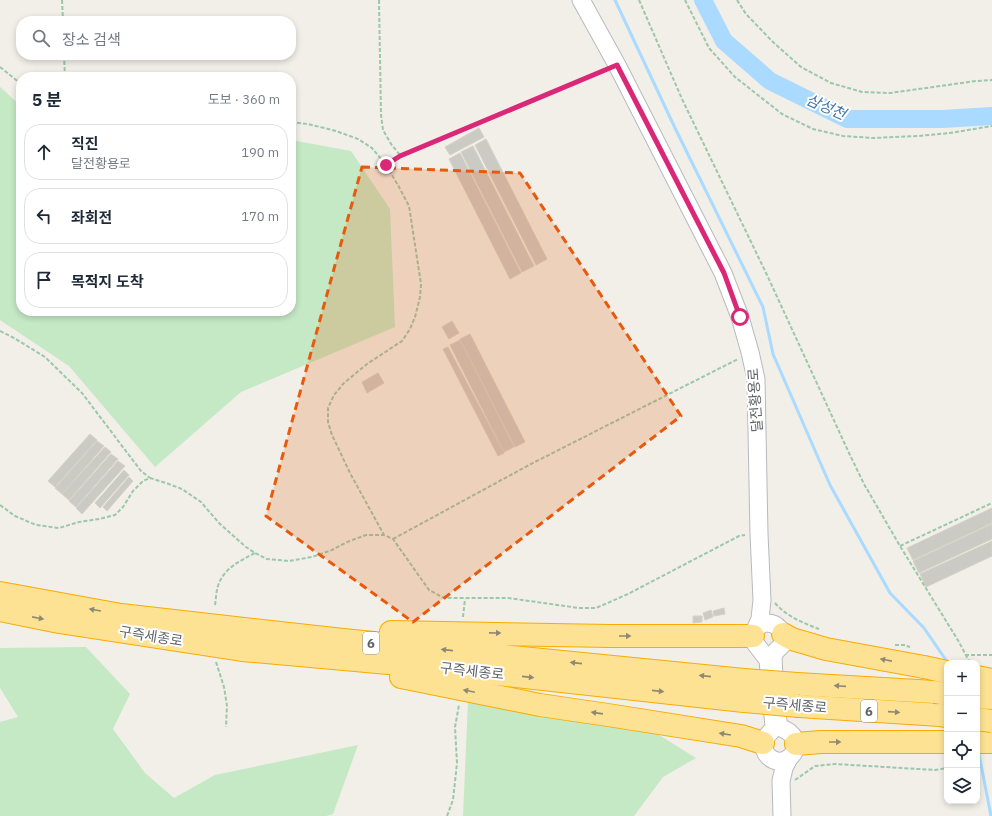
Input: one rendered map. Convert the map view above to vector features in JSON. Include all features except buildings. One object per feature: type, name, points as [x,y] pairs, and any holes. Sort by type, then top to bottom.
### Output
[{"type":"highway","name":"구즉세종로","points":[[0,593],[121,615],[343,640],[744,690],[799,706],[943,716]]},
{"type":"highway","name":"구즉세종로","points":[[0,610],[59,622],[242,650],[433,667],[744,690],[797,684],[941,693]]},
{"type":"highway","points":[[121,615],[202,616],[289,626],[366,631],[610,636],[754,632]]},
{"type":"highway","points":[[779,629],[792,639],[826,649],[919,658],[944,670]]},
{"type":"highway","points":[[184,641],[278,662],[357,670],[413,678],[540,705],[741,736],[767,751]]},
{"type":"highway","points":[[980,678],[992,680]]},
{"type":"highway","points":[[980,697],[992,698]]},
{"type":"highway","points":[[980,719],[992,721]]},
{"type":"highway","points":[[792,751],[821,742],[944,742]]},
{"type":"highway","points":[[980,742],[992,742]]},
{"type":"main road","name":"달전황용로","points":[[581,0],[617,65],[724,273],[740,317],[756,379],[759,534],[768,600]]},
{"type":"main road","points":[[768,600],[767,617],[779,629],[782,644],[775,652],[773,658],[776,709],[779,727],[789,732],[794,737],[792,751],[784,768],[788,781],[782,816]]},
{"type":"main road","points":[[768,600],[754,632],[755,643],[768,660],[770,671],[774,728],[768,734],[767,751],[788,781]]},
{"type":"main road","points":[[754,632],[761,624],[765,623],[770,623],[779,629]]},
{"type":"main road","points":[[767,751],[777,761],[785,761],[792,751]]},
{"type":"path","points":[[62,0],[63,16]]},
{"type":"path","points":[[379,0],[382,130],[400,156]]},
{"type":"path","points":[[639,0],[682,99],[864,484],[959,642],[968,660]]},
{"type":"path","points":[[686,0],[709,48],[735,76],[782,114],[813,129],[843,136],[873,138],[942,134],[992,126]]},
{"type":"path","points":[[737,0],[746,14],[773,42],[801,67],[831,82],[862,92],[890,93],[992,80]]},
{"type":"path","points":[[64,60],[65,72]]},
{"type":"path","points":[[386,165],[400,156],[617,65]]},
{"type":"path","points":[[0,66],[16,80]]},
{"type":"path","points":[[296,123],[336,131],[358,139],[372,148],[386,165],[409,206],[421,284],[420,297],[415,317],[410,329],[402,341],[367,364],[344,383],[334,395],[328,408],[328,422],[332,435],[350,473],[384,535]]},
{"type":"path","points":[[0,331],[45,357],[82,393],[141,471],[150,478],[182,489],[201,502],[219,523],[255,553],[267,559],[289,561],[312,557],[366,535],[384,535],[393,538],[429,590],[444,598],[508,598],[579,608],[596,608],[628,594],[739,536],[759,534]]},
{"type":"path","points":[[393,538],[529,465],[750,352]]},
{"type":"path","points":[[0,505],[15,516],[36,525],[59,528],[79,522],[114,515],[123,507],[133,491],[143,481],[150,478]]},
{"type":"path","points":[[900,546],[992,503]]},
{"type":"path","points":[[215,606],[218,584],[227,570],[236,562],[255,553]]},
{"type":"path","points":[[462,621],[465,599]]},
{"type":"path","points":[[768,600],[801,623],[820,630]]},
{"type":"path","points":[[890,644],[904,645],[919,658]]},
{"type":"path","points":[[965,655],[992,655]]},
{"type":"path","points":[[214,658],[224,686],[227,706],[226,727]]},
{"type":"path","points":[[447,816],[454,793],[457,763],[455,727],[460,700]]},
{"type":"path","points":[[788,781],[815,766],[835,764],[935,770],[944,768]]},
{"type":"highlighted area","points":[[362,167],[520,173],[681,416],[413,622],[266,516]]},
{"type":"green space","points":[[0,87],[16,101],[16,316],[296,316],[296,141],[351,151],[390,209],[395,327],[241,392],[155,467],[69,366],[0,320]]},
{"type":"green space","points":[[86,647],[130,694],[113,729],[145,773],[174,798],[215,775],[358,745],[333,814],[326,816],[0,816],[0,722],[18,717],[0,688],[0,648]]},
{"type":"green space","points":[[468,703],[611,705],[696,758],[663,777],[634,816],[463,816]]},
{"type":"waterway","points":[[615,0],[675,128],[763,307],[773,354],[830,485],[890,593],[924,628],[946,660]]},
{"type":"waterway","name":"삼성천","points":[[703,0],[724,41],[770,81],[847,119],[942,119],[992,116]]},
{"type":"waterway","points":[[980,759],[991,816]]},
{"type":"route","points":[[386,165],[400,156],[617,65],[724,273],[740,317]]}]
